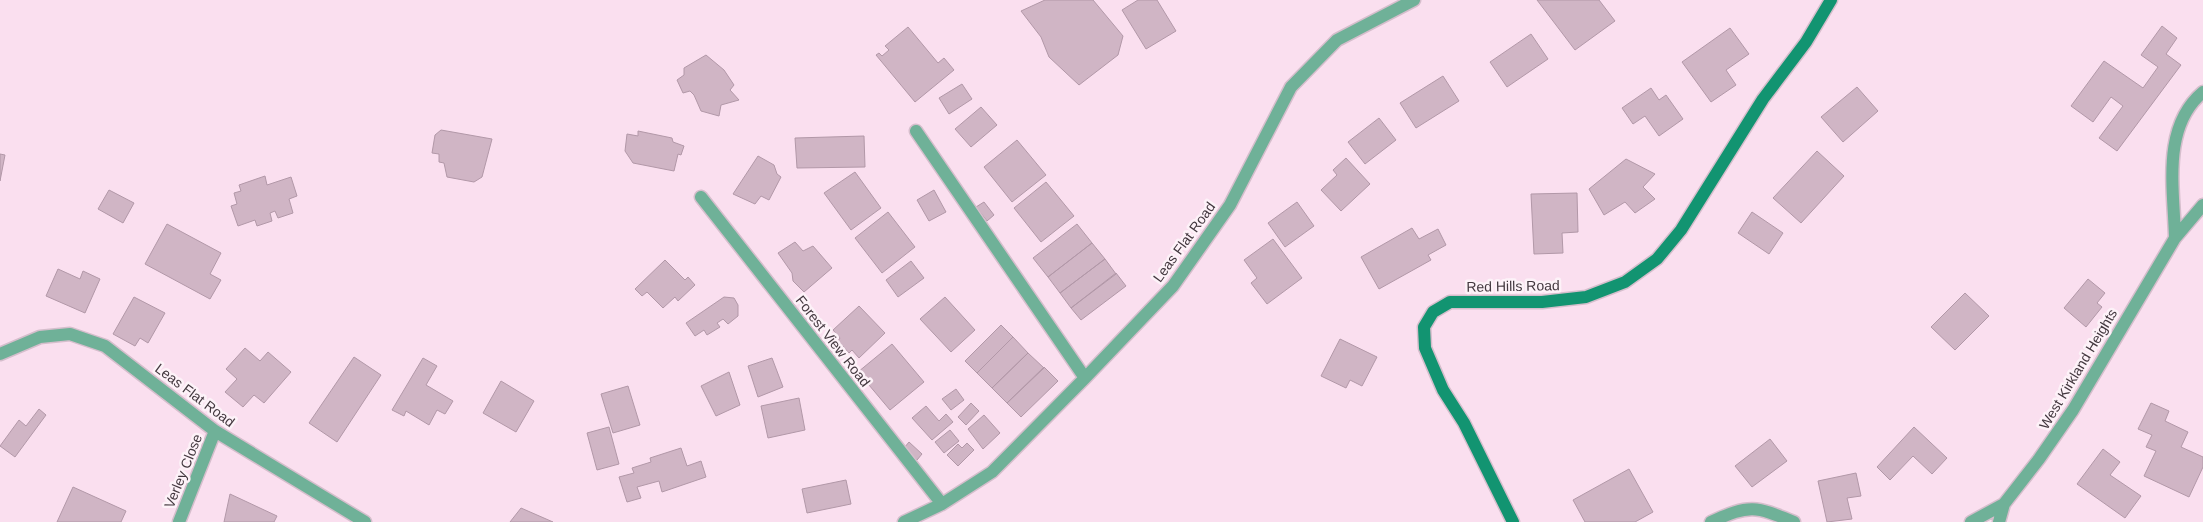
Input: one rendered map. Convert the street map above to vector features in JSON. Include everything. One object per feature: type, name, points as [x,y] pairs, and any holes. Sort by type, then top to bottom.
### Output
[{"type":"main road","name":"Red Hills Road","points":[[1513,522],[1464,423],[1443,390],[1426,348],[1424,328],[1433,312],[1450,302],[1542,302],[1586,297],[1625,282],[1657,258],[1681,230],[1763,99],[1806,42],[1831,0]]},
{"type":"street","name":"Leas Flat Road","points":[[904,522],[942,504],[992,472],[1085,378],[1173,286],[1230,205],[1291,87],[1337,40],[1414,0]]},
{"type":"street","points":[[2175,238],[2173,150],[2179,124],[2194,100],[2203,92]]},
{"type":"street","points":[[916,131],[1085,378]]},
{"type":"street","name":"Forest View Road","points":[[701,197],[942,504]]},
{"type":"street","name":"West Kirkland Heights","points":[[1971,522],[2004,504],[2073,410],[2175,238],[2203,205]]},
{"type":"street","name":"Leas Flat Road","points":[[0,354],[40,337],[70,334],[105,346],[215,431],[365,522]]},
{"type":"street","name":"Verley Close","points":[[179,522],[215,431]]},
{"type":"street","points":[[1999,522],[2004,504]]},
{"type":"street","points":[[1711,522],[1739,509],[1756,509],[1770,512],[1794,522]]},
{"type":"building","points":[[1045,0],[1093,0],[1123,36],[1118,55],[1079,85],[1049,57],[1041,37],[1021,11]]},
{"type":"building","points":[[1138,0],[1157,0],[1176,31],[1146,49],[1122,10]]},
{"type":"building","points":[[1537,0],[1599,0],[1615,21],[1575,50]]},
{"type":"building","points":[[2162,26],[2177,38],[2166,54],[2181,65],[2117,151],[2099,138],[2123,106],[2111,97],[2093,122],[2071,106],[2104,61],[2143,88],[2158,67],[2141,55]]},
{"type":"building","points":[[908,27],[938,63],[944,58],[954,70],[915,102],[876,55],[879,53],[882,56],[889,50],[885,46]]},
{"type":"building","points":[[1730,28],[1749,54],[1726,70],[1736,85],[1711,102],[1682,62]]},
{"type":"building","points":[[1531,34],[1548,59],[1507,87],[1490,62]]},
{"type":"building","points":[[706,55],[724,70],[734,85],[730,90],[739,100],[721,105],[719,116],[701,111],[694,95],[690,91],[683,93],[677,80],[684,75],[684,68]]},
{"type":"building","points":[[1443,76],[1459,101],[1416,128],[1400,103]]},
{"type":"building","points":[[962,84],[972,99],[949,114],[939,98]]},
{"type":"building","points":[[1857,87],[1878,111],[1843,142],[1821,117]]},
{"type":"building","points":[[1651,88],[1659,100],[1666,95],[1683,119],[1659,136],[1645,116],[1633,124],[1622,108]]},
{"type":"building","points":[[981,107],[997,125],[971,147],[955,129]]},
{"type":"building","points":[[1379,118],[1396,140],[1365,164],[1348,142]]},
{"type":"building","points":[[441,130],[492,139],[482,177],[474,182],[447,177],[444,163],[439,162],[439,154],[432,153],[435,135]]},
{"type":"building","points":[[638,131],[672,138],[673,142],[684,146],[681,155],[678,154],[674,171],[633,163],[625,151],[627,134],[638,136]]},
{"type":"building","points":[[864,136],[865,167],[797,168],[795,138]]},
{"type":"building","points":[[1017,140],[1046,175],[1012,202],[984,167]]},
{"type":"building","points":[[1817,151],[1844,176],[1801,223],[1773,198]]},
{"type":"building","points":[[0,154],[5,155],[0,181]]},
{"type":"building","points":[[758,156],[774,165],[777,174],[781,177],[769,200],[761,196],[755,204],[733,194]]},
{"type":"building","points":[[1346,158],[1370,184],[1341,211],[1321,190],[1337,175],[1333,170]]},
{"type":"building","points":[[1626,159],[1655,174],[1643,187],[1655,199],[1635,213],[1625,202],[1604,215],[1589,189]]},
{"type":"building","points":[[855,172],[881,208],[851,230],[824,193]]},
{"type":"building","points":[[265,176],[267,185],[291,177],[297,196],[289,199],[293,213],[278,218],[275,211],[270,213],[272,221],[257,226],[255,220],[238,226],[231,206],[237,204],[234,193],[241,191],[239,185]]},
{"type":"building","points":[[1046,182],[1074,216],[1041,242],[1014,208]]},
{"type":"building","points":[[109,190],[134,203],[123,223],[98,209]]},
{"type":"building","points":[[934,190],[946,212],[929,221],[917,200]]},
{"type":"building","points":[[1577,193],[1578,232],[1562,233],[1563,253],[1534,254],[1531,194]]},
{"type":"building","points":[[984,202],[994,215],[987,221],[976,207]]},
{"type":"building","points":[[1297,202],[1314,226],[1285,247],[1268,223]]},
{"type":"building","points":[[888,212],[915,247],[882,273],[855,238]]},
{"type":"building","points":[[1752,212],[1783,233],[1769,254],[1738,233]]},
{"type":"building","points":[[167,224],[221,253],[210,274],[221,280],[210,299],[145,264]]},
{"type":"building","points":[[1077,224],[1092,243],[1048,277],[1033,258]]},
{"type":"building","points":[[1412,228],[1419,239],[1438,229],[1446,245],[1428,255],[1431,260],[1379,289],[1361,257]]},
{"type":"building","points":[[1273,239],[1302,278],[1267,304],[1251,283],[1257,278],[1244,260]]},
{"type":"building","points":[[795,242],[803,251],[813,246],[832,268],[804,292],[793,281],[792,273],[778,253]]},
{"type":"building","points":[[1092,243],[1105,259],[1060,293],[1048,277]]},
{"type":"building","points":[[1105,259],[1116,274],[1071,308],[1060,293]]},
{"type":"building","points":[[665,260],[685,280],[688,277],[695,285],[678,301],[675,297],[663,308],[647,292],[642,296],[635,289]]},
{"type":"building","points":[[911,261],[924,278],[898,297],[886,280]]},
{"type":"building","points":[[58,269],[80,279],[83,271],[100,279],[85,313],[46,296]]},
{"type":"building","points":[[1116,273],[1126,286],[1081,320],[1071,308]]},
{"type":"building","points":[[2088,279],[2105,293],[2097,303],[2102,307],[2086,327],[2064,308]]},
{"type":"building","points":[[1965,293],[1989,316],[1955,350],[1931,327]]},
{"type":"building","points":[[134,297],[165,313],[148,343],[140,338],[135,346],[113,334]]},
{"type":"building","points":[[724,297],[734,298],[738,305],[738,316],[728,324],[723,319],[717,323],[720,327],[707,335],[704,330],[695,336],[686,323]]},
{"type":"building","points":[[945,297],[975,330],[951,352],[920,319]]},
{"type":"building","points":[[859,306],[885,333],[859,358],[852,350],[849,353],[838,341],[840,338],[833,330]]},
{"type":"building","points":[[1001,325],[1013,337],[977,373],[965,361]]},
{"type":"building","points":[[1013,337],[1028,353],[992,388],[977,373]]},
{"type":"building","points":[[1340,339],[1377,357],[1362,386],[1350,380],[1346,388],[1321,376]]},
{"type":"building","points":[[892,344],[924,382],[890,410],[858,372]]},
{"type":"building","points":[[245,348],[260,361],[268,352],[291,372],[264,403],[254,395],[243,407],[225,392],[237,379],[226,369]]},
{"type":"building","points":[[1028,353],[1044,368],[1007,403],[992,388]]},
{"type":"building","points":[[354,357],[381,375],[337,442],[309,423]]},
{"type":"building","points":[[423,358],[437,366],[426,385],[453,401],[445,414],[437,410],[429,425],[406,411],[404,416],[392,410]]},
{"type":"building","points":[[772,358],[783,387],[758,397],[748,366]]},
{"type":"building","points":[[1044,367],[1058,381],[1021,417],[1007,403]]},
{"type":"building","points":[[729,372],[740,405],[716,416],[701,386]]},
{"type":"building","points":[[501,381],[534,401],[516,432],[483,413]]},
{"type":"building","points":[[628,386],[640,425],[613,433],[601,394]]},
{"type":"building","points":[[956,389],[964,400],[951,410],[942,399]]},
{"type":"building","points":[[799,398],[805,430],[768,438],[761,406]]},
{"type":"building","points":[[971,403],[979,411],[966,425],[958,417]]},
{"type":"building","points":[[2151,403],[2169,411],[2165,421],[2188,432],[2181,447],[2203,457],[2203,467],[2189,497],[2144,476],[2156,451],[2146,447],[2152,435],[2138,429]]},
{"type":"building","points":[[926,406],[939,421],[946,414],[953,422],[932,440],[912,418]]},
{"type":"building","points":[[39,409],[46,415],[15,457],[0,446],[19,420],[26,426]]},
{"type":"building","points":[[984,415],[1000,433],[983,449],[968,429]]},
{"type":"building","points":[[609,427],[619,464],[597,470],[587,433]]},
{"type":"building","points":[[1914,427],[1947,458],[1932,474],[1913,456],[1890,480],[1877,467]]},
{"type":"building","points":[[950,430],[959,441],[944,453],[935,442]]},
{"type":"building","points":[[1770,439],[1787,461],[1752,487],[1735,466]]},
{"type":"building","points":[[909,442],[922,454],[917,460],[904,448]]},
{"type":"building","points":[[967,443],[974,450],[958,466],[947,455],[958,444],[962,448]]},
{"type":"building","points":[[681,448],[687,466],[701,461],[706,477],[662,492],[659,481],[637,487],[641,498],[627,502],[619,477],[634,473],[632,468],[651,462],[650,458]]},
{"type":"building","points":[[2103,449],[2120,462],[2110,475],[2141,496],[2125,518],[2077,484]]},
{"type":"building","points":[[1629,469],[1653,512],[1635,522],[1585,522],[1573,500]]},
{"type":"building","points":[[1856,473],[1861,496],[1847,498],[1852,519],[1827,522],[1818,481]]},
{"type":"building","points":[[846,480],[851,504],[807,513],[802,489]]},
{"type":"building","points":[[73,487],[126,511],[121,522],[57,522]]},
{"type":"building","points":[[230,494],[277,516],[274,522],[224,522]]},
{"type":"building","points":[[521,508],[553,522],[510,522]]}]
